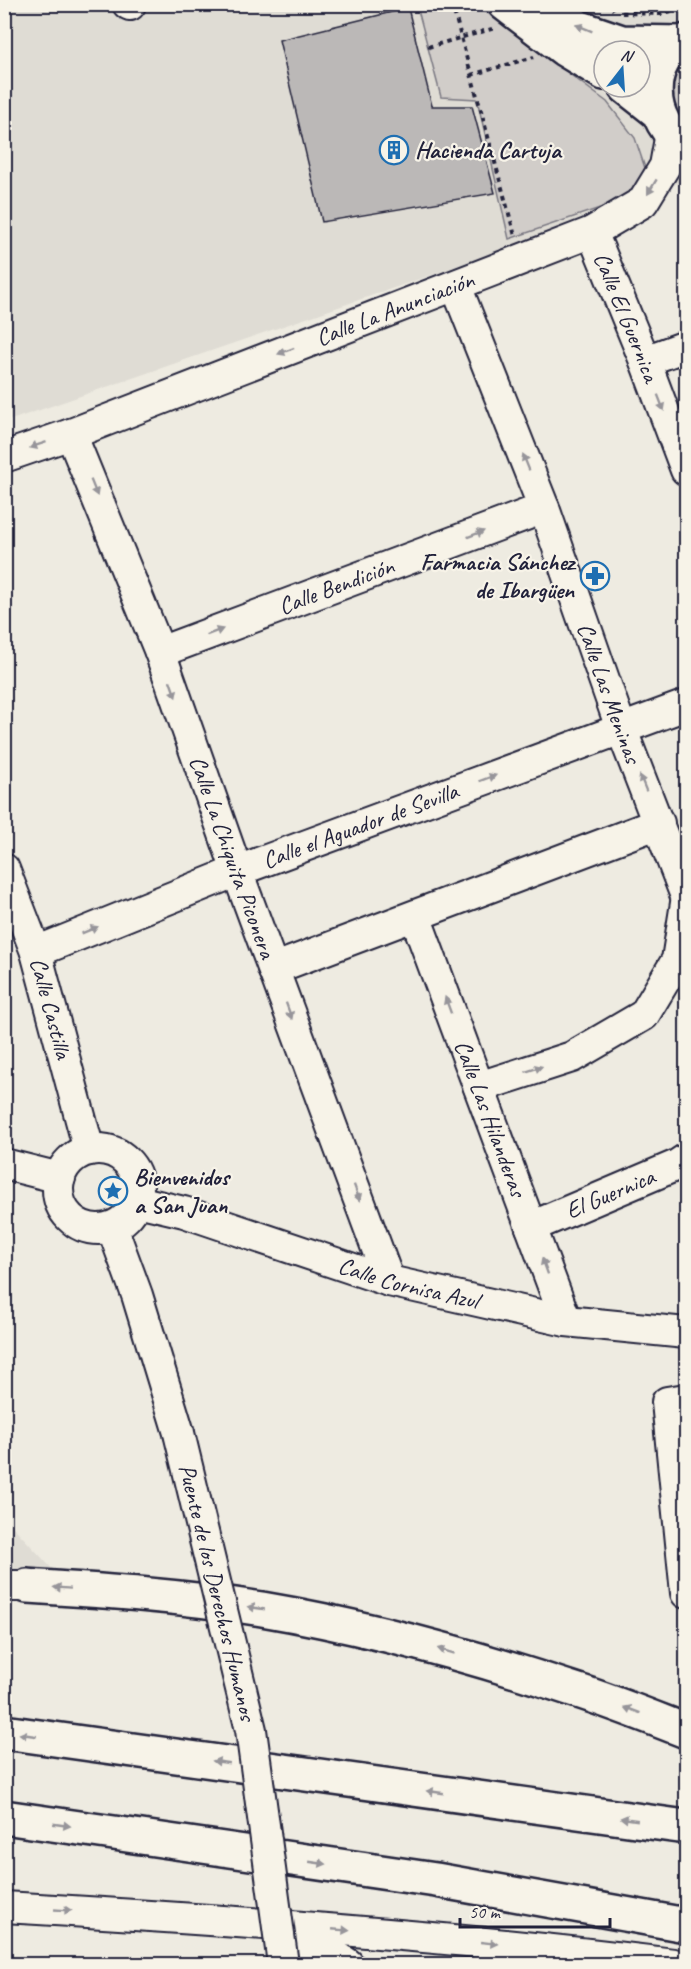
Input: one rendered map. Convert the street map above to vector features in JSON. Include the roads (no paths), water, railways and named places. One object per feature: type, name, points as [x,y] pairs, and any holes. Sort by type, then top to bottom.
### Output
[{"type":"main road","points":[[526,10],[622,42],[684,42]]},
{"type":"main road","points":[[526,10],[564,49],[592,66]]},
{"type":"main road","points":[[672,130],[655,94],[658,74],[667,56],[684,42]]},
{"type":"main road","points":[[639,99],[672,130]]},
{"type":"main road","points":[[16,1586],[184,1598],[263,1609],[340,1624],[416,1642],[576,1690],[687,1731]]},
{"type":"main road","points":[[4,1732],[687,1827]]},
{"type":"main road","points":[[4,1816],[436,1880],[687,1925]]},
{"type":"street","name":"Calle La Anunciación","points":[[4,457],[71,434],[592,232],[643,202],[665,166],[672,130]]},
{"type":"street","name":"Calle El Guernica","points":[[592,232],[687,470]]},
{"type":"street","name":"Calle Las Meninas","points":[[456,286],[544,508],[621,728],[687,897]]},
{"type":"street","points":[[645,361],[687,346]]},
{"type":"street","name":"Calle La Chiquita Piconera","points":[[71,434],[160,652],[237,871],[389,1281]]},
{"type":"street","name":"Calle Bendición","points":[[160,652],[544,508]]},
{"type":"street","name":"Calle el Aguador de Sevilla","points":[[36,952],[237,871],[687,705]]},
{"type":"street","points":[[273,969],[659,823]]},
{"type":"street","name":"Calle Castilla","points":[[4,869],[36,952],[89,1150]]},
{"type":"street","points":[[478,1087],[572,1057],[644,1015],[677,960],[687,903]]},
{"type":"street","name":"Calle Las Hilanderas","points":[[415,916],[566,1321]]},
{"type":"street","points":[[100,1149],[121,1156],[136,1176],[138,1189],[131,1212],[112,1227],[87,1228],[67,1214],[61,1203],[58,1190],[60,1178],[71,1160],[89,1150],[100,1149]]},
{"type":"street","name":"El Guernica","points":[[531,1227],[687,1159]]},
{"type":"street","points":[[4,1164],[60,1178]]},
{"type":"street","name":"Calle Cornisa Azul","points":[[136,1201],[184,1212],[389,1281],[566,1321],[687,1333]]},
{"type":"street","name":"Puente de los Derechos Humanos","points":[[112,1227],[137,1295],[179,1433],[250,1730],[283,1965]]},
{"type":"street","points":[[687,1399],[667,1402],[687,1593]]},
{"type":"street","points":[[4,1907],[442,1939],[674,1965]]},
{"type":"street","points":[[123,1914],[327,1950],[348,1965]]},
{"type":"place","name":"Hacienda Cartuja","points":[[394,150]]},
{"type":"place","name":"Farmacia Sánchez de Ibargüen","points":[[595,576]]},
{"type":"place","name":"Bienvenidos a San Juan","points":[[113,1191]]}]
